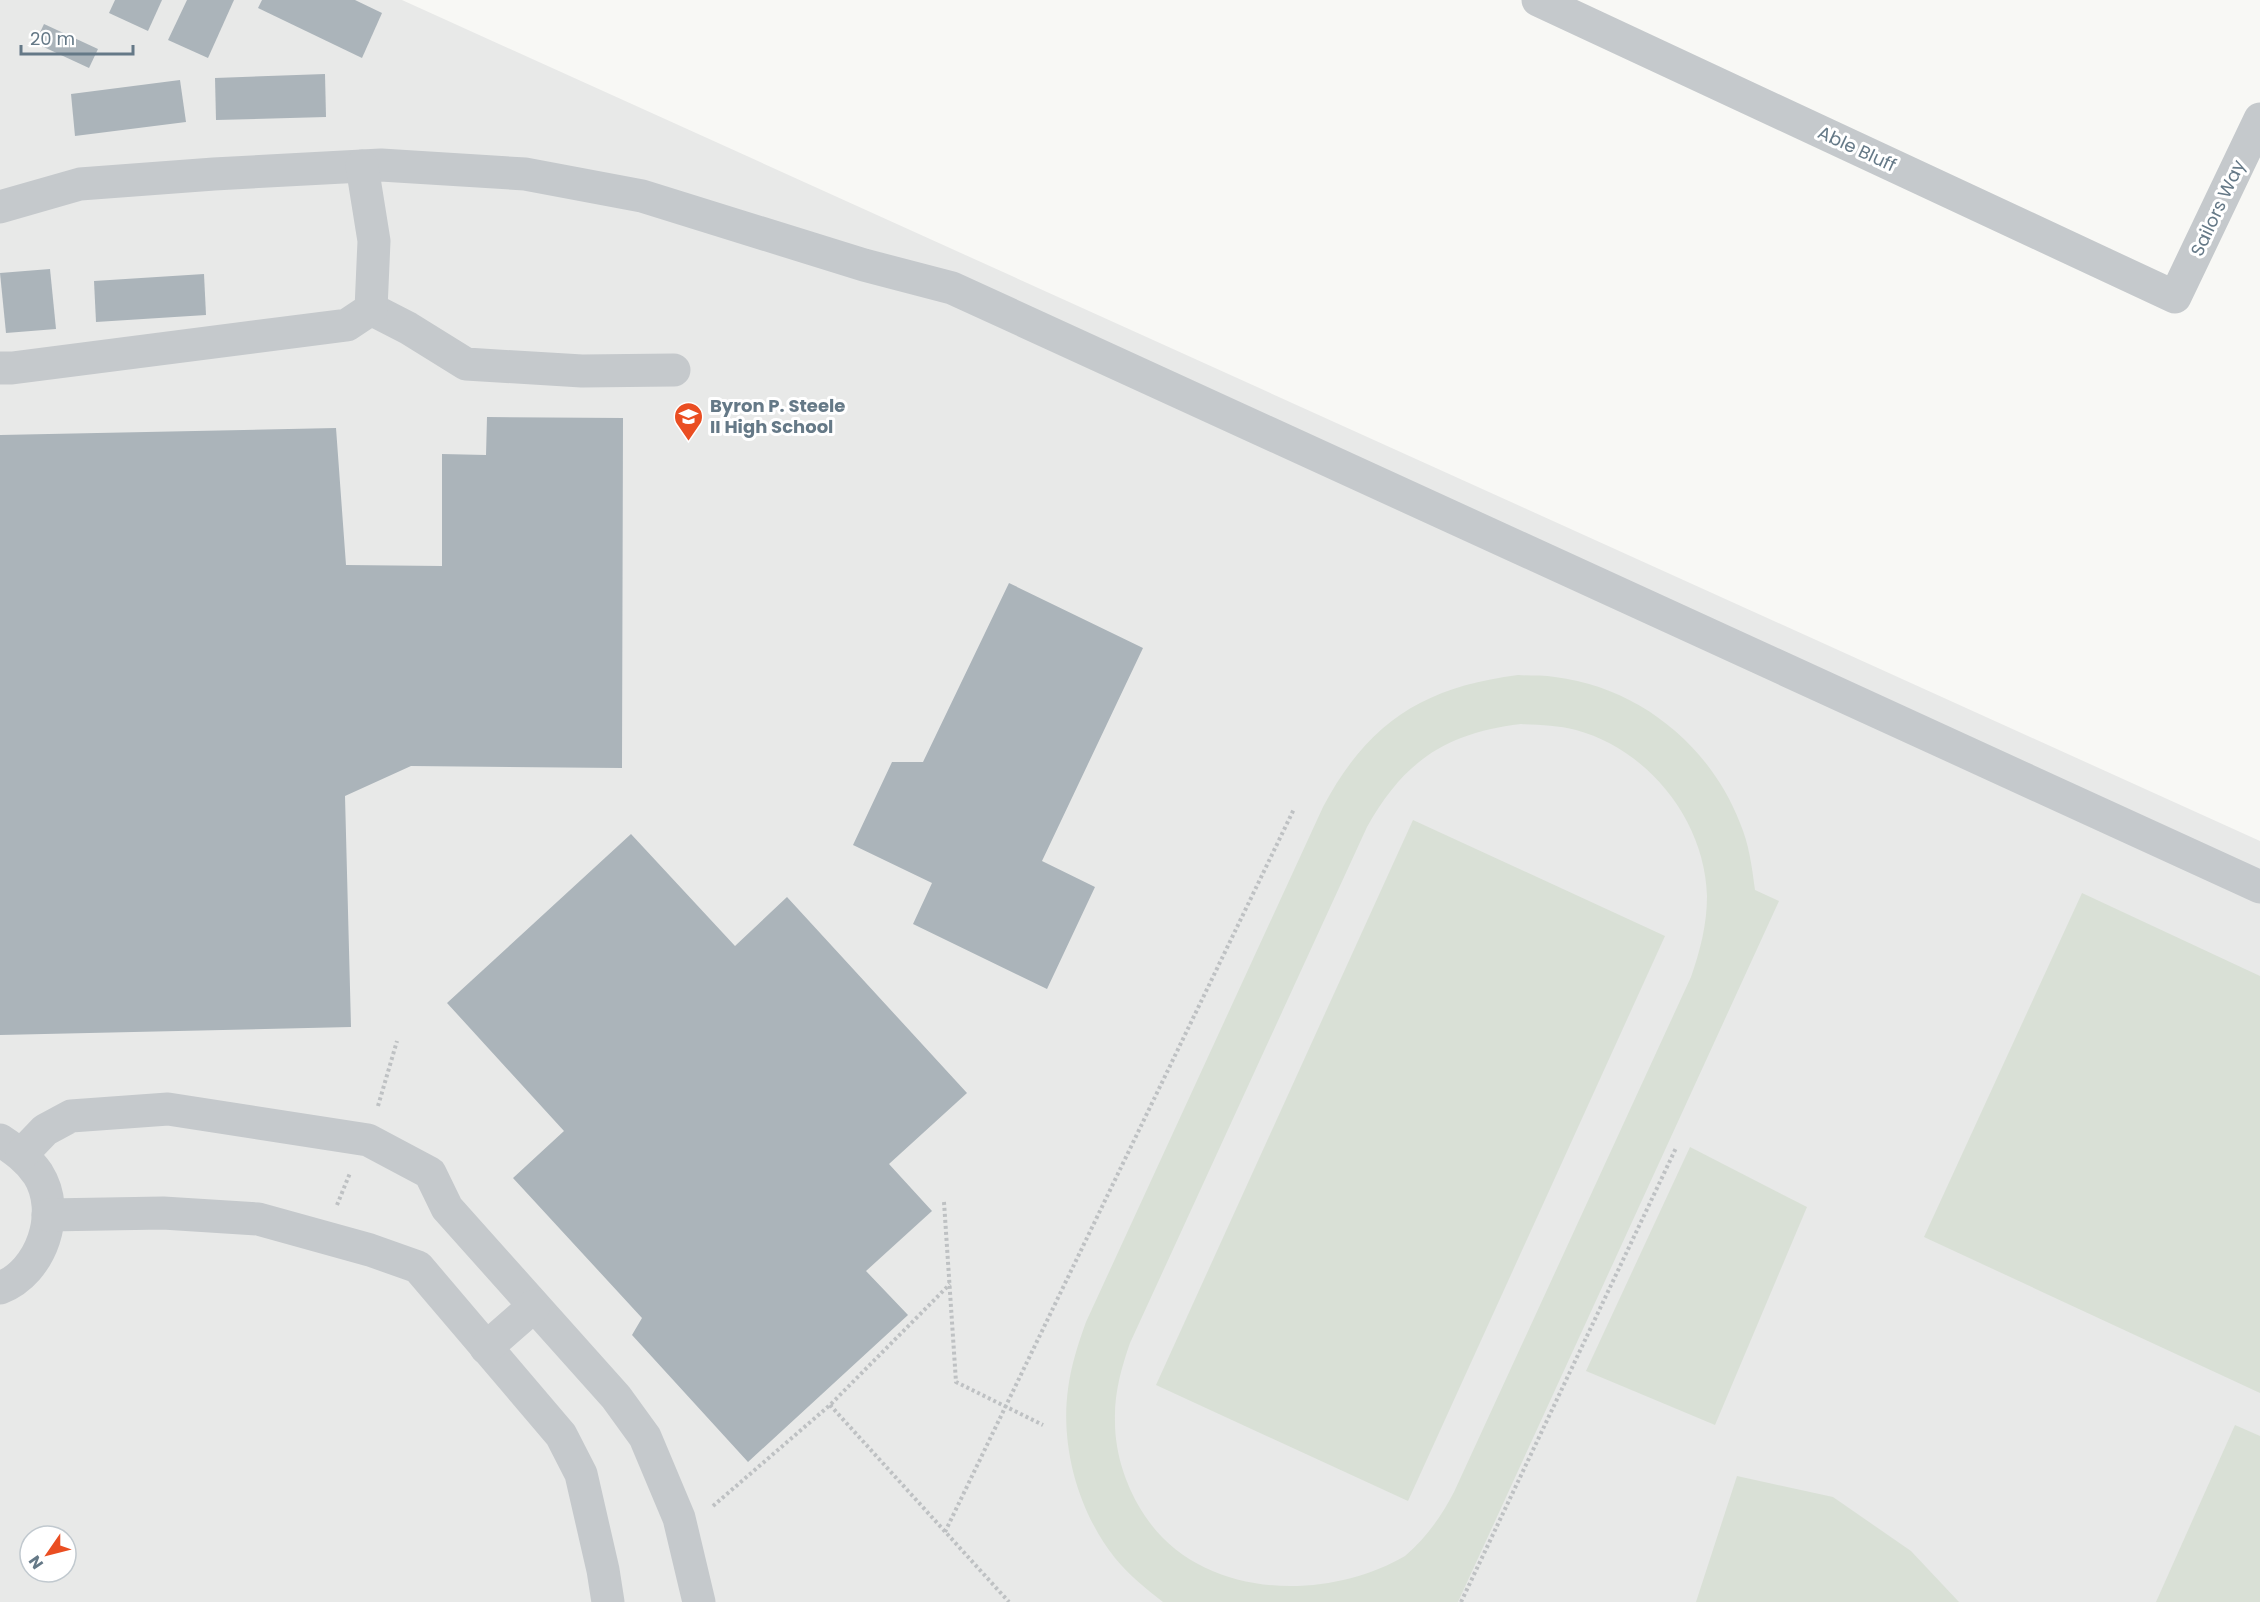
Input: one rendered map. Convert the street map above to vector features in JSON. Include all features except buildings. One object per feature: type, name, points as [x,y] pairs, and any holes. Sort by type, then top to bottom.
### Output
[{"type":"street","name":"Able Bluff","points":[[1538,0],[2175,297]]},
{"type":"street","name":"Sailors Way","points":[[2175,297],[2260,119]]},
{"type":"street","points":[[0,207],[80,184],[362,166],[381,165],[525,174],[642,196],[864,265],[952,288],[2260,887]]},
{"type":"street","points":[[362,166],[375,241],[370,309]]},
{"type":"street","points":[[0,368],[347,325],[370,309]]},
{"type":"street","points":[[370,309],[408,327],[466,364],[582,371],[674,370]]},
{"type":"street","points":[[0,1288],[24,1272],[40,1251],[48,1227],[48,1200],[39,1176],[11,1147],[71,1116],[168,1108],[368,1140],[430,1173],[447,1208],[615,1397],[645,1437],[679,1518],[699,1602]]},
{"type":"street","points":[[48,1215],[163,1213],[258,1219],[370,1250],[418,1267],[561,1436],[581,1474],[608,1602]]},
{"type":"street","points":[[486,1348],[534,1306]]},
{"type":"path","points":[[945,1532],[1294,809]]},
{"type":"path","points":[[1461,1602],[1676,1148]]},
{"type":"path","points":[[944,1202],[956,1382],[1043,1425]]},
{"type":"path","points":[[679,1518],[708,1510],[830,1405],[950,1284]]},
{"type":"path","points":[[830,1405],[1010,1602]]},
{"type":"shaded area","name":"Byron P. Steele II High School","points":[[0,0],[402,0],[2260,841],[2260,1602],[0,1602]]},
{"type":"shaded area","points":[[1518,675],[1550,676],[1586,683],[1615,693],[1642,707],[1667,724],[1690,745],[1710,769],[1727,795],[1746,839],[1755,890],[1779,901],[1458,1602],[1163,1602],[1126,1570],[1102,1540],[1091,1521],[1075,1478],[1067,1434],[1066,1411],[1071,1372],[1083,1330],[1323,807],[1340,777],[1359,752],[1380,731],[1402,714],[1454,689]],"holes":[[[1521,724],[1556,726],[1576,730],[1603,740],[1627,754],[1668,792],[1684,816],[1696,841],[1704,868],[1707,896],[1706,917],[1691,977],[1454,1492],[1433,1527],[1405,1556],[1373,1571],[1339,1581],[1303,1586],[1266,1585],[1231,1578],[1198,1564],[1169,1544],[1145,1516],[1133,1495],[1117,1447],[1115,1412],[1119,1382],[1130,1343],[1367,827],[1381,804],[1412,768],[1449,743],[1494,728]]]},
{"type":"shaded area","points":[[1413,820],[1665,936],[1408,1501],[1156,1385]]},
{"type":"shaded area","points":[[2082,893],[2260,976],[2260,1393],[1924,1237]]},
{"type":"shaded area","points":[[1690,1147],[1807,1207],[1715,1425],[1586,1371]]},
{"type":"shaded area","points":[[2235,1425],[2260,1436],[2260,1602],[2156,1602]]},
{"type":"shaded area","points":[[1737,1476],[1833,1497],[1911,1551],[1959,1602],[1696,1602]]},
{"type":"place","name":"Byron P. Steele II High School","points":[[689,442]]}]
